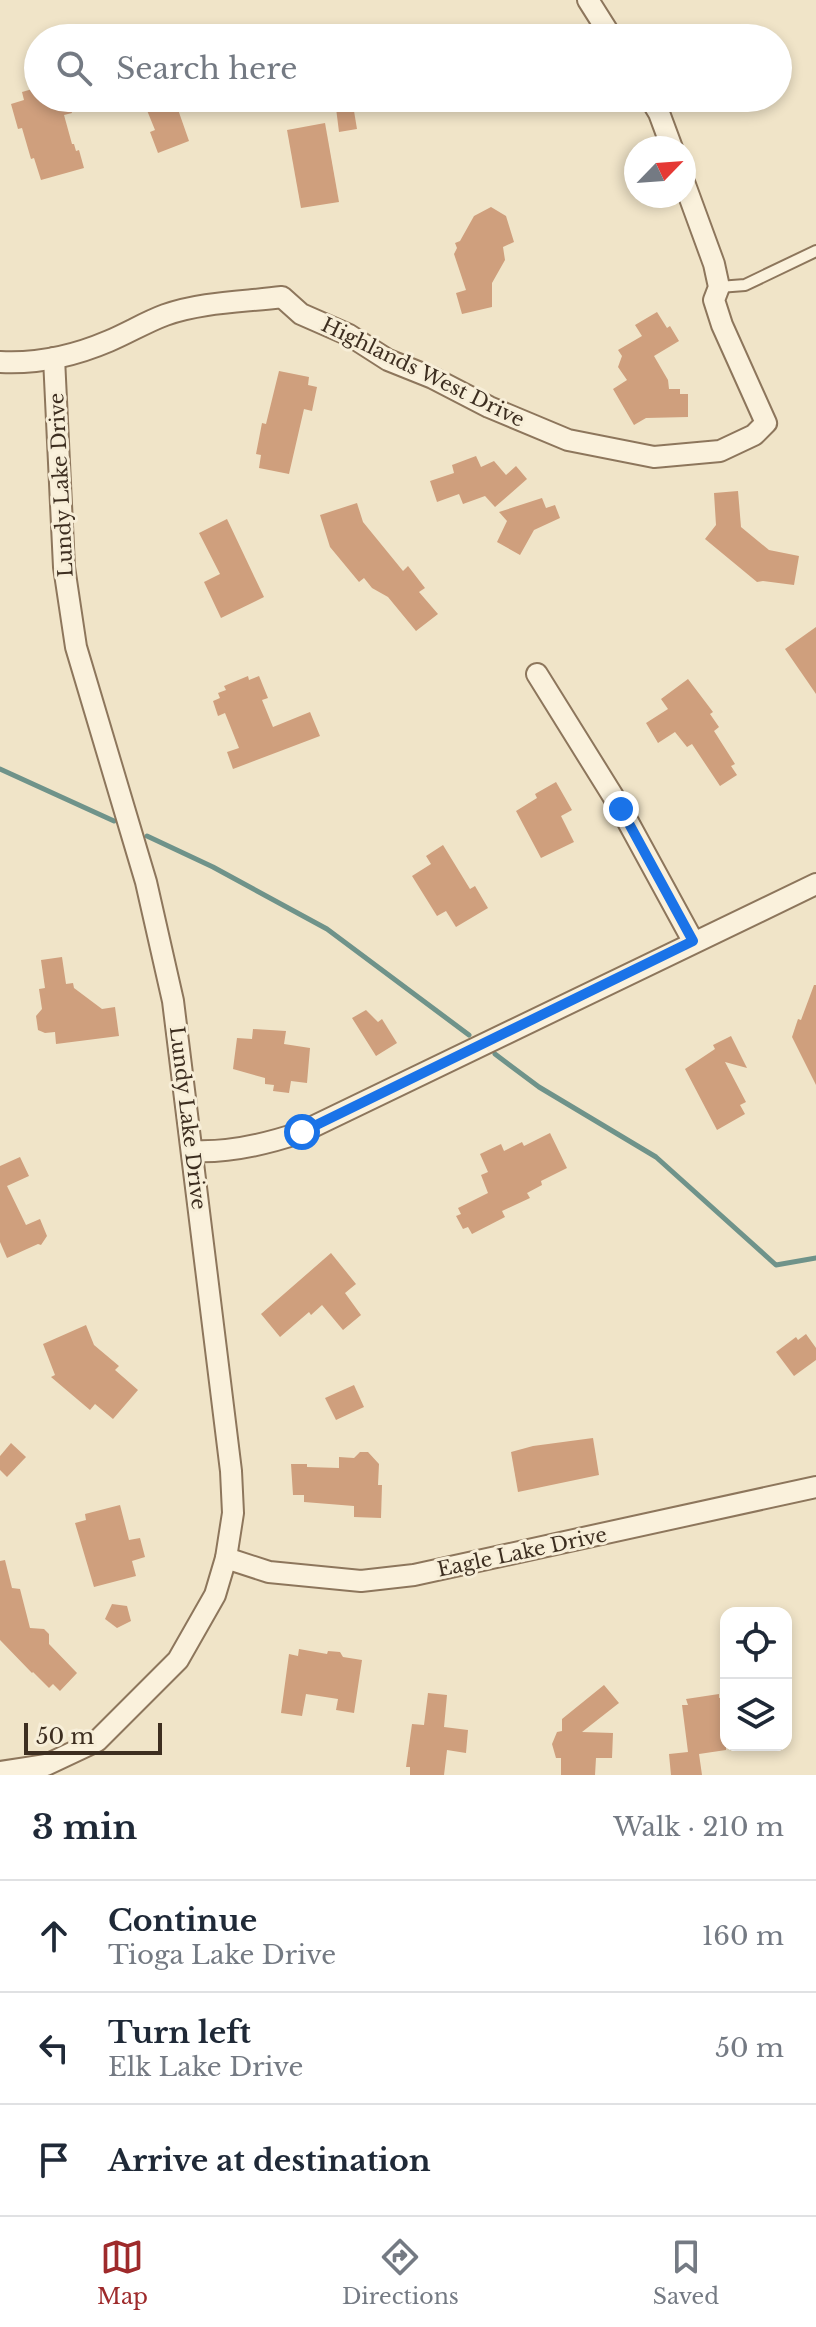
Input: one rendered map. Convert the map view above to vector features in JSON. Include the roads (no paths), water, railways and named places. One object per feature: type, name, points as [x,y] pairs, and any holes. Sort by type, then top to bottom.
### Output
[{"type":"street","points":[[588,0],[603,24]]},
{"type":"street","points":[[658,112],[668,136]]},
{"type":"street","points":[[694,208],[714,264],[716,294]]},
{"type":"street","name":"Highlands West Drive","points":[[0,362],[29,364],[54,358],[106,343],[165,315],[186,309],[282,297],[301,314],[349,335],[388,360],[568,440],[654,457],[720,451],[754,435],[766,423],[722,325],[716,294]]},
{"type":"street","name":"Lundy Lake Drive","points":[[0,1772],[46,1765],[97,1741],[178,1660],[215,1595],[226,1558],[233,1513],[231,1471],[173,1001],[146,882],[76,647],[64,567],[54,358]]},
{"type":"street","points":[[537,674],[621,809],[693,941]]},
{"type":"street","points":[[192,1151],[213,1152],[270,1143],[302,1132],[816,884]]},
{"type":"street","name":"Eagle Lake Drive","points":[[226,1558],[269,1572],[361,1581],[401,1577],[816,1487]]},
{"type":"lane","points":[[716,294],[745,285],[816,251]]},
{"type":"waterway","points":[[0,769],[114,821]]},
{"type":"waterway","points":[[147,836],[213,867],[327,929],[469,1035]]},
{"type":"waterway","points":[[495,1054],[539,1087],[656,1157],[776,1265],[816,1258]]}]
